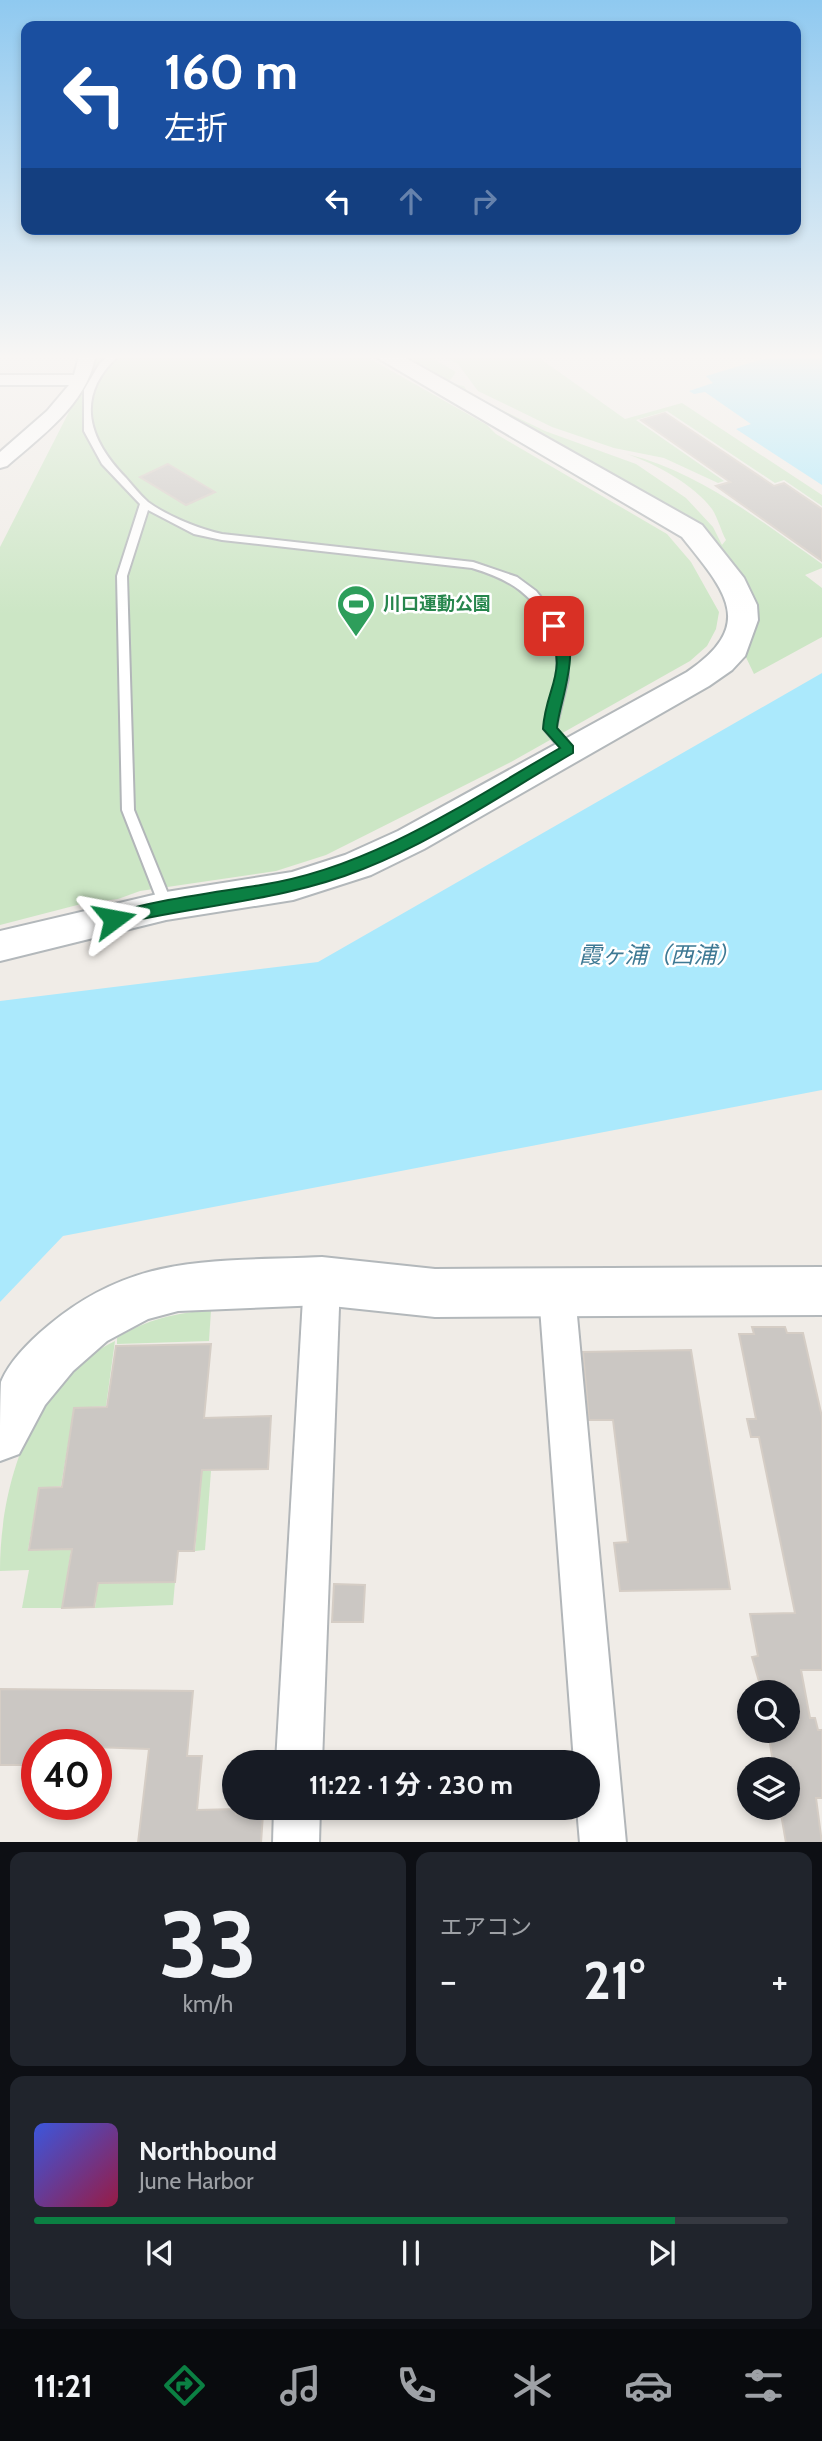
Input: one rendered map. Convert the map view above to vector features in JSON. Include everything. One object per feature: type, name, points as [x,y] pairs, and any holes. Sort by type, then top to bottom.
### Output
[{"type":"street","points":[[0,462],[22,443]]},
{"type":"street","points":[[0,946],[166,906],[293,886],[358,865],[411,840],[721,663],[740,636],[742,605],[730,578],[692,531],[540,443]]},
{"type":"street","points":[[300,1750],[322,1281]]},
{"type":"street","points":[[0,1435],[27,1387],[55,1353],[89,1324],[139,1297],[178,1287],[322,1281],[435,1293],[822,1291]]},
{"type":"street","points":[[557,1294],[603,1842]]},
{"type":"street","points":[[296,1842],[297,1820]]},
{"type":"lane","points":[[95,443],[105,462],[145,504],[198,532],[222,537],[473,565],[502,573],[526,585],[545,605],[563,646],[562,679],[551,713],[550,729],[568,750]]},
{"type":"lane","points":[[145,504],[122,576],[128,810],[166,906]]},
{"type":"green space","name":"川口運動公園","points":[[53,443],[511,443],[667,534],[691,562],[719,612],[716,629],[707,646],[690,661],[511,762],[326,855],[276,871],[140,891],[118,899],[85,903],[0,925],[0,547]]},
{"type":"green space","points":[[537,443],[578,443],[636,464],[686,498],[713,527],[722,545],[726,540],[712,509],[695,491],[650,463],[627,454],[680,473],[753,515],[822,564],[822,568],[805,575],[822,588],[822,637],[754,674],[742,649],[716,551]]},
{"type":"green space","points":[[599,443],[669,443],[724,481],[718,483],[664,458]]},
{"type":"green space","points":[[715,443],[743,443],[822,495],[822,506],[784,480],[775,483]]},
{"type":"green space","points":[[211,1310],[209,1341],[117,1344],[117,1338],[151,1322],[174,1315]]},
{"type":"green space","points":[[115,1341],[106,1406],[74,1408],[61,1486],[39,1488],[28,1550],[71,1550],[62,1608],[22,1608],[29,1570],[0,1571],[6,1504],[26,1438],[42,1408],[62,1382],[86,1359]]},
{"type":"green space","points":[[202,1471],[211,1471],[205,1550],[195,1551]]},
{"type":"green space","points":[[101,1558],[110,1583],[175,1582],[173,1605],[95,1608]]},
{"type":"water","points":[[757,443],[822,443],[822,485]]},
{"type":"water","name":"霞ヶ浦（西浦）","points":[[822,673],[822,1090],[63,1236],[0,1302],[0,1001],[318,962]]},
{"type":"building","points":[[674,443],[710,443],[774,486],[784,483],[822,509],[822,561],[716,486],[730,482]]},
{"type":"building","points":[[168,464],[215,492],[186,505],[140,477]]},
{"type":"building","points":[[752,1327],[785,1327],[787,1333],[803,1333],[822,1417],[822,1670],[801,1670],[810,1718],[815,1718],[818,1730],[822,1730],[822,1798],[816,1798],[822,1842],[786,1842],[782,1820],[800,1820],[800,1757],[772,1757],[770,1743],[800,1743],[800,1680],[759,1680],[752,1657],[758,1656],[750,1614],[795,1613],[759,1437],[751,1437],[747,1419],[756,1419],[739,1334],[754,1334]]},
{"type":"building","points":[[211,1344],[204,1418],[271,1416],[268,1469],[202,1470],[194,1551],[178,1551],[175,1582],[98,1583],[94,1607],[62,1608],[72,1549],[29,1550],[39,1488],[62,1487],[74,1408],[107,1407],[116,1346]]},
{"type":"building","points":[[691,1350],[730,1589],[620,1591],[614,1543],[628,1542],[613,1420],[589,1420],[583,1352]]},
{"type":"building","points":[[334,1584],[365,1585],[363,1622],[332,1622]]},
{"type":"building","points":[[0,1689],[193,1691],[187,1756],[202,1756],[197,1810],[222,1809],[222,1820],[263,1820],[261,1842],[138,1842],[149,1749],[112,1748],[112,1729],[21,1729],[21,1765],[0,1765]]},
{"type":"place","name":"川口運動公園","points":[[356,638]]},
{"type":"route","points":[[114,919],[166,906],[293,886],[358,865],[411,840],[568,750],[550,729],[551,713],[560,691],[564,667],[563,646],[554,626]]}]
